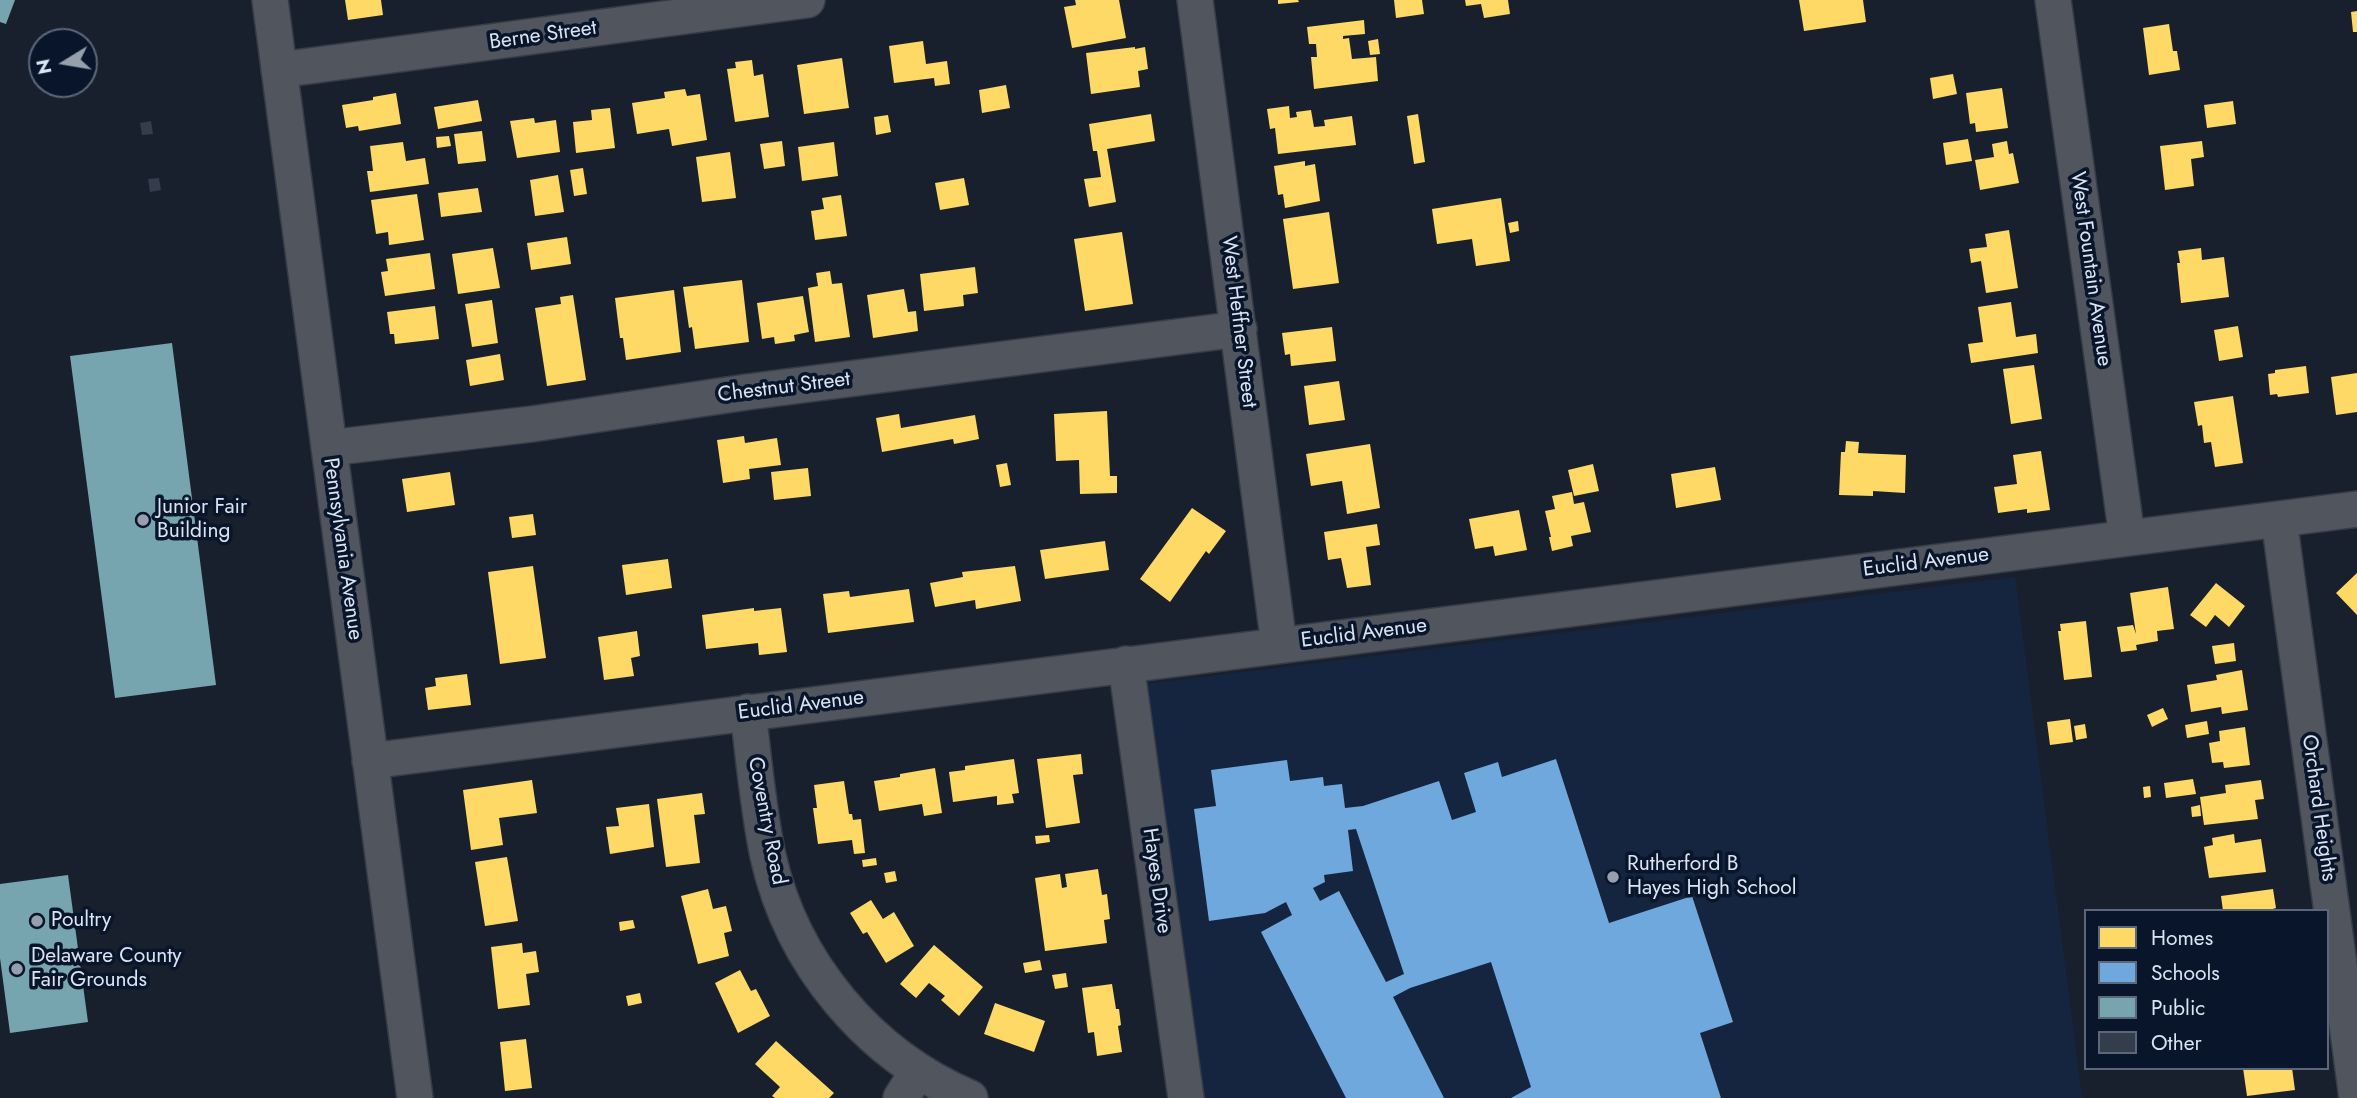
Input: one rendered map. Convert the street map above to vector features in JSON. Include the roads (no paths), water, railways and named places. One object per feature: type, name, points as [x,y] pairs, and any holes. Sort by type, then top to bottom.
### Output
[{"type":"street","name":"Pennsylvania Avenue","points":[[270,0],[415,1098]]},
{"type":"street","name":"Berne Street","points":[[279,70],[807,0]]},
{"type":"street","name":"West Heffner Street","points":[[1195,0],[1279,645]]},
{"type":"street","name":"West Fountain Avenue","points":[[2053,0],[2127,537]]},
{"type":"street","name":"Chestnut Street","points":[[329,448],[532,424],[747,392],[1239,329]]},
{"type":"street","name":"Euclid Avenue","points":[[370,761],[2357,509]]},
{"type":"street","name":"Orchard Heights","points":[[2279,519],[2357,1098]]},
{"type":"street","name":"Hayes Drive","points":[[1126,664],[1186,1098]]},
{"type":"street","name":"Coventry Road","points":[[748,712],[768,856],[786,913],[813,966],[843,1005],[868,1030],[910,1085],[970,1098]]},
{"type":"place","name":"Junior Fair Building","points":[[143,520]]},
{"type":"place","name":"Rutherford B Hayes High School","points":[[1613,877]]},
{"type":"place","name":"Poultry","points":[[37,921]]},
{"type":"place","name":"Delaware County Fair Grounds","points":[[17,969]]}]
